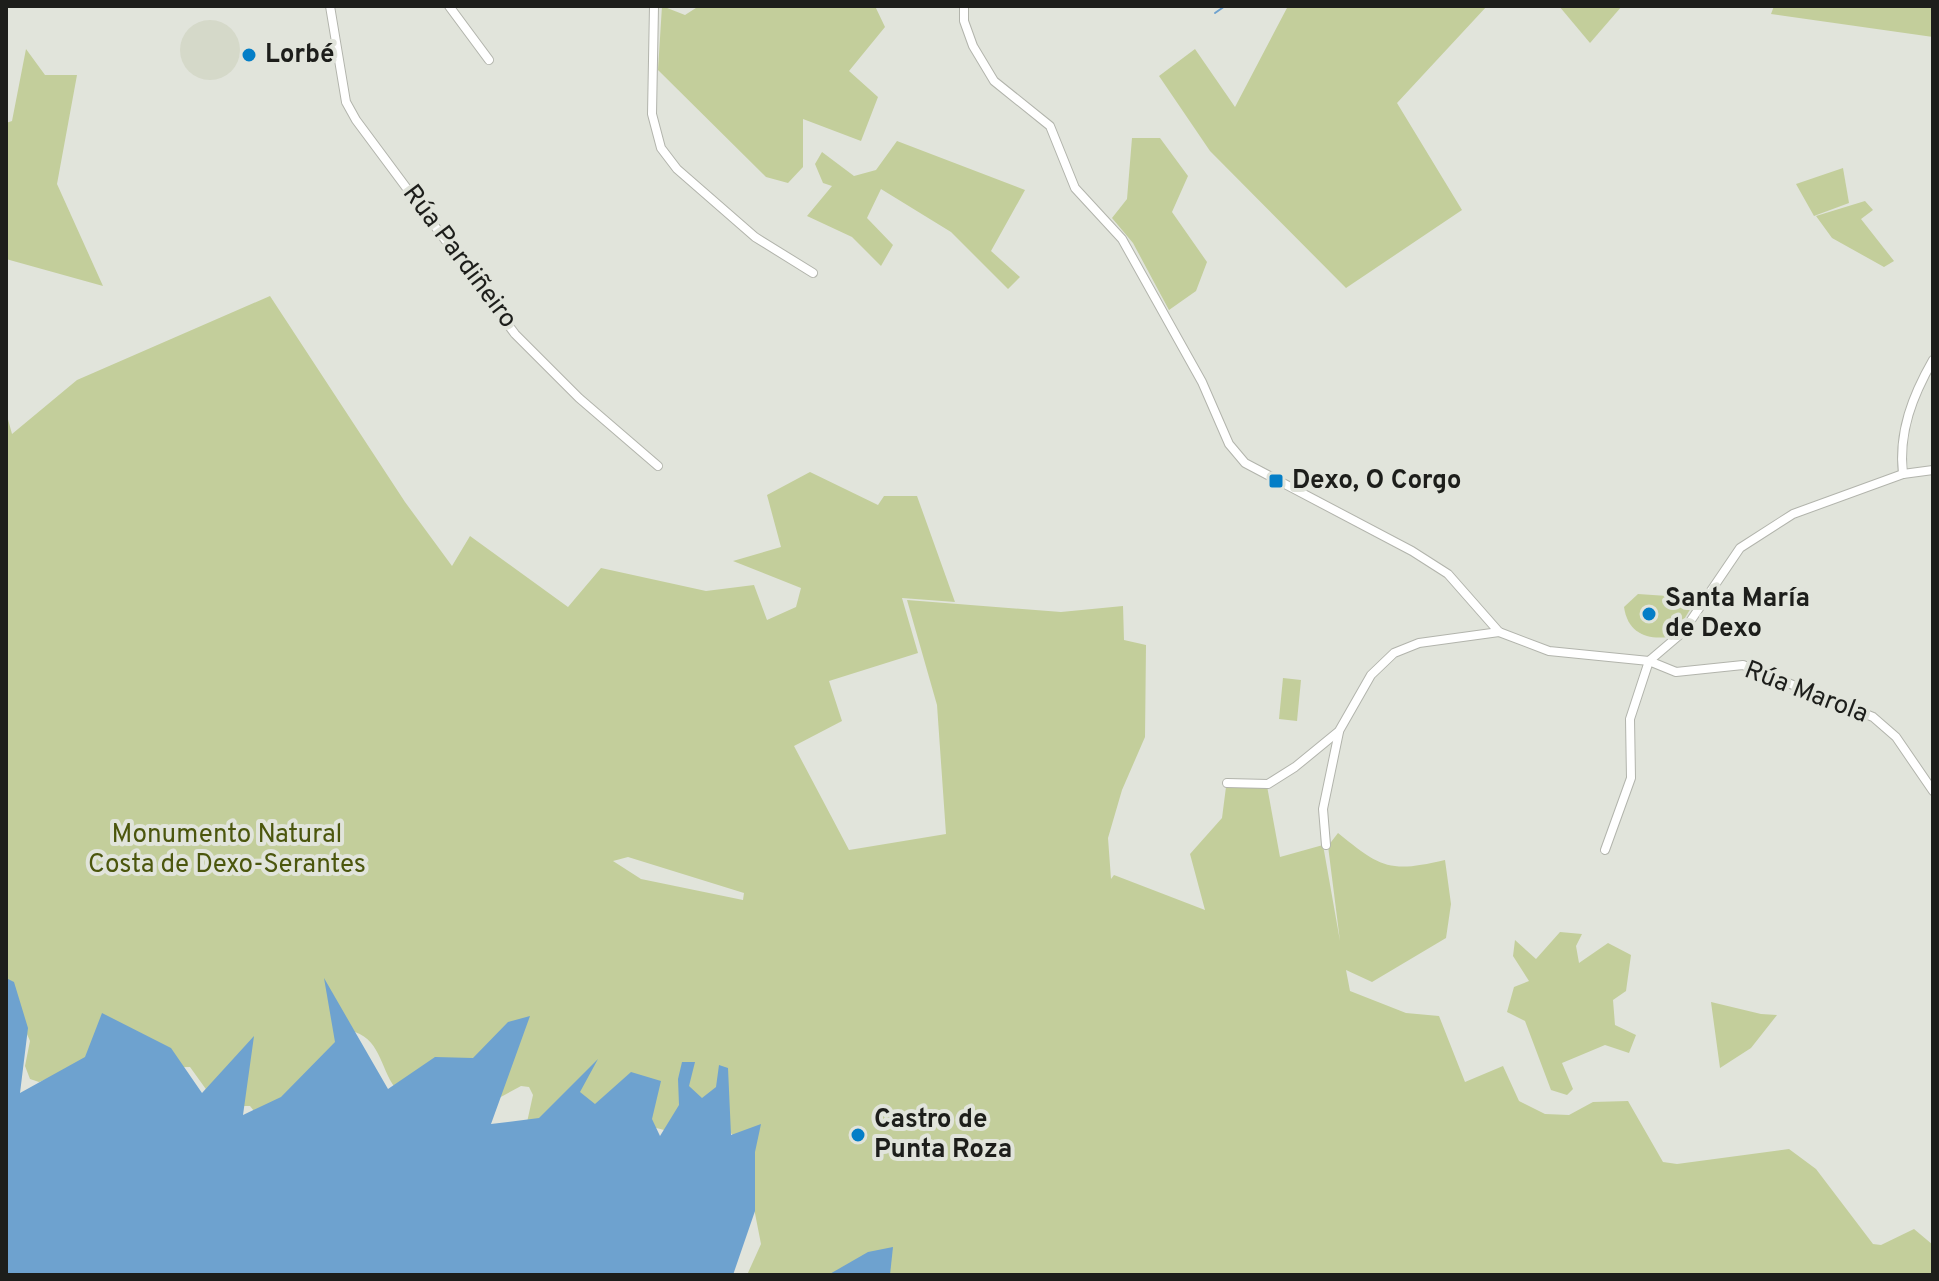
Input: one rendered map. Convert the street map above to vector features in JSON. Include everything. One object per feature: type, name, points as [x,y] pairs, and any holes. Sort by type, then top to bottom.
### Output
[{"type":"street","name":"Rúa Pardiñeiro","points":[[330,6],[346,102],[356,120],[515,334],[579,398],[658,466]]},
{"type":"street","points":[[449,6],[489,60]]},
{"type":"street","points":[[654,6],[652,114],[661,148],[677,169],[755,237],[813,273]]},
{"type":"street","points":[[964,6],[964,21],[973,46],[994,81],[1050,126],[1075,188],[1122,239],[1202,382],[1232,449],[1245,463],[1412,551],[1448,574],[1499,632]]},
{"type":"street","points":[[1903,474],[1900,452],[1912,396],[1933,360]]},
{"type":"street","points":[[1605,850],[1631,778],[1630,719],[1649,661],[1683,632],[1740,548],[1793,514],[1903,474],[1933,470]]},
{"type":"street","points":[[1326,845],[1323,809],[1339,731],[1371,675],[1394,653],[1419,643],[1499,632]]},
{"type":"street","name":"Rúa Marola","points":[[1499,632],[1549,651],[1649,661],[1676,672],[1743,665],[1873,717],[1896,737],[1933,791]]},
{"type":"street","points":[[1227,783],[1268,784],[1339,731]]},
{"type":"shaded area","points":[[210,20],[231,29],[240,50],[231,71],[210,80],[189,71],[180,50],[189,29]]},
{"type":"green space","points":[[662,6],[685,15],[699,6],[875,6],[885,27],[849,71],[878,97],[861,141],[803,119],[803,167],[788,183],[766,177],[658,70]]},
{"type":"green space","points":[[1288,6],[1487,6],[1397,103],[1462,210],[1346,288],[1210,151],[1159,76],[1195,49],[1235,107]]},
{"type":"green space","points":[[1559,6],[1622,6],[1590,43]]},
{"type":"green space","points":[[1774,6],[1933,6],[1933,37],[1771,14]]},
{"type":"green space","points":[[26,49],[45,75],[77,75],[57,184],[103,286],[6,259],[6,123],[12,121]]},
{"type":"green space","points":[[1132,138],[1160,138],[1188,176],[1172,212],[1207,262],[1196,291],[1169,310],[1133,243],[1112,218],[1127,199]]},
{"type":"green space","points":[[897,141],[1025,190],[991,251],[1020,277],[1008,289],[951,232],[881,189],[867,218],[893,245],[881,266],[852,237],[807,216],[832,186],[823,183],[815,164],[822,152],[854,176],[876,170]]},
{"type":"green space","points":[[1843,168],[1849,203],[1814,216],[1796,184]]},
{"type":"green space","points":[[1865,201],[1873,210],[1861,219],[1894,261],[1884,267],[1832,238],[1816,216]]},
{"type":"green space","name":"Monumento Natural Costa de Dexo-Serantes","points":[[270,296],[405,502],[452,566],[470,536],[568,607],[601,568],[706,591],[754,585],[767,620],[796,607],[801,588],[733,561],[781,547],[767,495],[810,472],[878,505],[884,496],[917,496],[955,602],[902,598],[918,653],[829,681],[842,721],[794,746],[849,850],[946,834],[937,705],[907,600],[1061,612],[1123,606],[1124,640],[1146,645],[1145,737],[1122,790],[1108,838],[1111,879],[1114,875],[1205,910],[1190,854],[1222,818],[1226,787],[1267,786],[1280,857],[1323,845],[1340,941],[1328,846],[1338,833],[1365,854],[1387,864],[1411,866],[1445,860],[1451,904],[1446,938],[1372,982],[1346,970],[1350,991],[1406,1013],[1439,1016],[1465,1082],[1503,1066],[1519,1101],[1545,1114],[1569,1115],[1593,1102],[1628,1101],[1663,1162],[1677,1164],[1789,1149],[1816,1169],[1873,1244],[1881,1245],[1914,1229],[1933,1245],[1933,1275],[747,1275],[761,1244],[741,1142],[726,1129],[664,1130],[592,1111],[524,1136],[533,1095],[529,1087],[521,1086],[488,1104],[398,1091],[371,1042],[355,1032],[337,1079],[254,1111],[250,1106],[232,1106],[208,1092],[190,1067],[73,1069],[39,1082],[30,1079],[25,1066],[30,1041],[6,985],[6,412],[12,434],[77,380]],"holes":[[[628,857],[744,893],[743,900],[641,879],[613,861]]]},
{"type":"green space","points":[[1638,594],[1697,598],[1674,636],[1657,638],[1635,630],[1626,616],[1624,607]]},
{"type":"green space","points":[[1283,678],[1301,680],[1297,721],[1279,719]]},
{"type":"green space","points":[[1560,932],[1582,934],[1576,946],[1579,963],[1608,943],[1631,955],[1626,991],[1613,1000],[1615,1025],[1636,1035],[1629,1053],[1605,1045],[1562,1063],[1573,1089],[1567,1095],[1551,1090],[1525,1021],[1507,1012],[1514,987],[1529,981],[1513,956],[1515,940],[1536,959]]},
{"type":"green space","points":[[1711,1002],[1777,1015],[1751,1048],[1720,1068]]},
{"type":"water","points":[[6,978],[14,982],[28,1028],[20,1093],[85,1057],[102,1013],[171,1048],[202,1093],[254,1036],[243,1115],[281,1097],[335,1042],[324,978],[388,1089],[435,1057],[473,1058],[508,1022],[530,1016],[491,1124],[539,1118],[598,1059],[580,1092],[595,1104],[631,1072],[661,1081],[652,1119],[660,1136],[679,1105],[678,1079],[682,1062],[695,1062],[689,1086],[702,1098],[716,1087],[719,1065],[728,1068],[731,1135],[761,1124],[755,1152],[755,1211],[733,1275],[6,1275]]},
{"type":"water","points":[[893,1247],[890,1275],[828,1275],[868,1252]]},
{"type":"waterway","points":[[1215,13],[1225,6]]},
{"type":"place","name":"Lorbé","points":[[249,55]]},
{"type":"place","name":"Dexo, O Corgo","points":[[1276,481]]},
{"type":"place","name":"Santa María de Dexo","points":[[1649,614]]},
{"type":"place","name":"Castro de Punta Roza","points":[[858,1135]]}]
